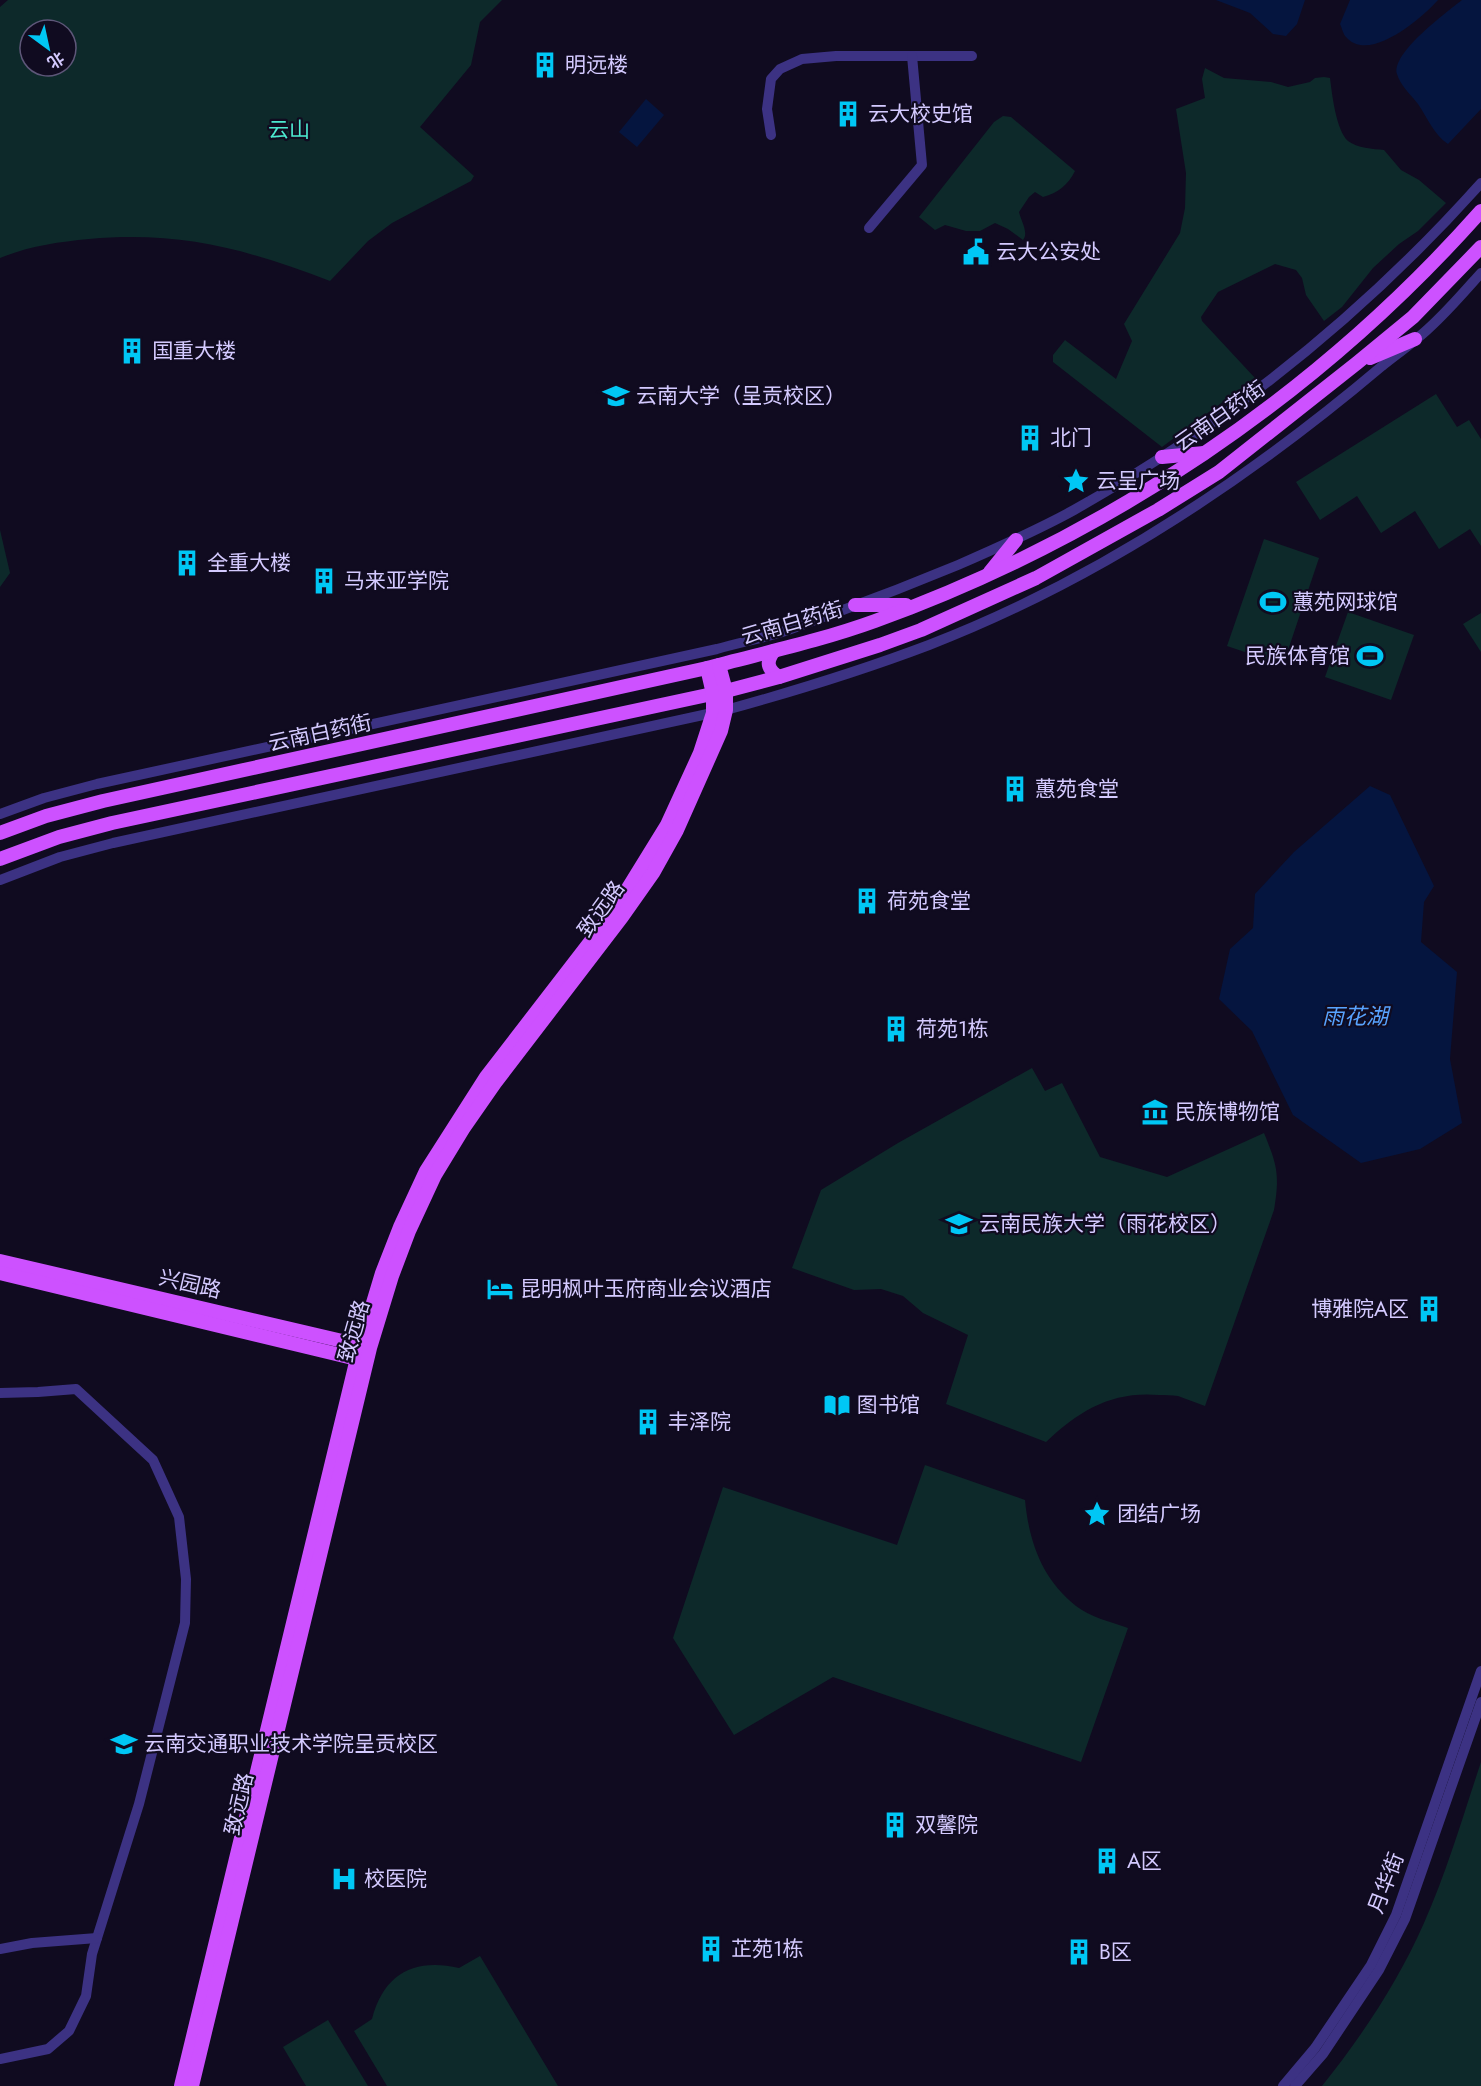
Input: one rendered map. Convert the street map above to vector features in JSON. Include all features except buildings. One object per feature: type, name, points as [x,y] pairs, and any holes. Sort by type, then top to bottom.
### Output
[{"type":"main road","name":"云南白药街","points":[[0,833],[46,816],[103,801],[713,667],[872,622],[987,576],[1085,528],[1147,492],[1278,401],[1343,348],[1397,298],[1480,214]]},
{"type":"main road","name":"云南白药街","points":[[0,859],[59,837],[112,823],[645,710],[719,692],[778,677],[921,630],[1036,578],[1096,546],[1219,472],[1413,317],[1481,247]]},
{"type":"main road","points":[[1357,363],[1415,339]]},
{"type":"main road","points":[[1162,457],[1206,453]]},
{"type":"main road","points":[[987,576],[1016,540]]},
{"type":"main road","points":[[855,606],[917,605]]},
{"type":"main road","points":[[774,651],[769,657],[768,665],[771,672],[778,677]]},
{"type":"main road","name":"致远路","points":[[181,2086],[364,1354],[392,1276],[409,1231],[435,1175],[463,1129],[495,1083],[622,917],[653,873],[677,830],[721,731],[719,692],[713,667]]},
{"type":"main road","points":[[639,684],[646,688],[649,695],[649,703],[645,710]]},
{"type":"main road","name":"兴园路","points":[[0,1261],[364,1354]]},
{"type":"main road","name":"兴园路","points":[[0,1274],[364,1354]]},
{"type":"main road","name":"致远路","points":[[192,2086],[364,1354]]},
{"type":"street","points":[[771,135],[767,109],[771,79],[780,69],[802,59],[836,56],[972,56]]},
{"type":"street","points":[[869,228],[922,165],[912,56]]},
{"type":"street","points":[[0,814],[44,798],[97,784],[717,649],[780,632],[912,585],[1016,540],[1073,511],[1195,436],[1330,333],[1383,285],[1450,218],[1481,183]]},
{"type":"street","points":[[0,880],[60,857],[124,841],[720,711],[798,689],[929,645],[1043,594],[1104,562],[1229,486],[1303,431],[1428,329],[1481,273]]},
{"type":"street","points":[[0,1393],[76,1389],[153,1461],[179,1517],[186,1579],[185,1623],[139,1804],[92,1954],[86,1996],[69,2031],[48,2049],[0,2059]]},
{"type":"street","name":"月华街","points":[[1283,2086],[1315,2048],[1371,1965],[1396,1915],[1481,1671]]},
{"type":"street","name":"月华街","points":[[1295,2086],[1323,2054],[1373,1980],[1405,1919],[1481,1702]]},
{"type":"street","points":[[0,1949],[32,1943],[97,1938]]},
{"type":"green space","name":"云山","points":[[8,0],[502,0],[480,22],[471,65],[420,127],[474,176],[471,181],[392,223],[368,241],[330,281],[270,260],[184,240],[122,237],[89,239],[33,248],[0,258],[0,7]]},
{"type":"green space","points":[[1205,68],[1224,78],[1271,82],[1288,87],[1310,82],[1315,78],[1330,78],[1340,129],[1348,141],[1360,147],[1384,150],[1401,170],[1419,180],[1446,203],[1418,231],[1399,244],[1373,268],[1342,307],[1324,321],[1306,295],[1302,278],[1296,270],[1275,264],[1218,292],[1201,317],[1202,321],[1255,378],[1162,447],[1053,362],[1053,355],[1065,340],[1116,379],[1132,341],[1124,324],[1180,233],[1185,208],[1186,173],[1176,109],[1205,98],[1202,79]]},
{"type":"green space","points":[[1003,116],[1011,117],[1075,171],[1062,188],[1043,197],[1035,192],[1029,197],[1019,212],[1025,230],[1023,240],[995,223],[980,231],[966,231],[945,225],[935,230],[919,217],[994,122]]},
{"type":"green space","points":[[1436,394],[1457,427],[1469,420],[1481,439],[1481,546],[1470,529],[1439,549],[1415,511],[1381,533],[1357,496],[1320,520],[1296,482]]},
{"type":"green space","points":[[0,530],[10,573],[0,587]]},
{"type":"green space","name":"蕙苑网球馆","points":[[1264,539],[1319,558],[1283,665],[1227,646]]},
{"type":"green space","name":"民族体育馆","points":[[1348,612],[1414,635],[1391,700],[1325,677]]},
{"type":"green space","points":[[1481,613],[1481,652],[1463,624]]},
{"type":"green space","points":[[1032,1068],[1045,1091],[1062,1083],[1100,1157],[1167,1177],[1264,1133],[1276,1170],[1277,1187],[1274,1210],[1205,1406],[1176,1396],[1126,1396],[1084,1412],[1046,1442],[946,1404],[968,1335],[923,1313],[903,1296],[881,1289],[854,1290],[792,1268],[821,1190],[898,1143]]},
{"type":"green space","points":[[925,1465],[1025,1500],[1034,1545],[1039,1559],[1054,1584],[1082,1610],[1128,1628],[1081,1762],[833,1677],[734,1735],[673,1638],[723,1487],[897,1545]]},
{"type":"green space","points":[[1481,1762],[1481,2086],[1322,2086],[1378,2008],[1414,1945],[1440,1884]]},
{"type":"green space","points":[[480,1956],[558,2086],[387,2086],[354,2031],[372,2019],[384,1990],[404,1972],[429,1965],[459,1968]]},
{"type":"green space","points":[[328,2020],[368,2086],[306,2086],[283,2047]]},
{"type":"water","points":[[1216,0],[1305,0],[1297,24],[1286,36],[1273,34],[1250,13]]},
{"type":"water","points":[[1350,0],[1438,0],[1408,27],[1381,42],[1368,45],[1356,44],[1343,33],[1340,24]]},
{"type":"water","points":[[1462,0],[1481,0],[1481,109],[1448,144],[1435,131],[1406,90],[1397,74],[1397,65],[1411,45],[1433,23]]},
{"type":"water","points":[[646,99],[664,115],[637,147],[619,132]]},
{"type":"water","name":"雨花湖","points":[[1370,786],[1390,795],[1434,886],[1424,902],[1421,942],[1457,972],[1450,1059],[1462,1123],[1420,1149],[1361,1163],[1293,1115],[1252,1031],[1219,999],[1230,949],[1253,928],[1255,894],[1294,852]]},
{"type":"place","name":"明远楼","points":[[545,65]]},
{"type":"place","name":"云大校史馆","points":[[848,114]]},
{"type":"place","name":"云大公安处","points":[[976,252]]},
{"type":"place","name":"国重大楼","points":[[132,351]]},
{"type":"place","name":"云南大学（呈贡校区）","points":[[616,396]]},
{"type":"place","name":"北门","points":[[1030,438]]},
{"type":"place","name":"云呈广场","points":[[1076,481]]},
{"type":"place","name":"全重大楼","points":[[187,563]]},
{"type":"place","name":"马来亚学院","points":[[324,581]]},
{"type":"place","name":"蕙苑网球馆","points":[[1273,602]]},
{"type":"place","name":"民族体育馆","points":[[1370,656]]},
{"type":"place","name":"蕙苑食堂","points":[[1015,789]]},
{"type":"place","name":"荷苑食堂","points":[[867,901]]},
{"type":"place","name":"荷苑1栋","points":[[896,1029]]},
{"type":"place","name":"民族博物馆","points":[[1155,1112]]},
{"type":"place","name":"云南民族大学（雨花校区）","points":[[959,1224]]},
{"type":"place","name":"昆明枫叶玉府商业会议酒店","points":[[500,1289]]},
{"type":"place","name":"博雅院A区","points":[[1429,1309]]},
{"type":"place","name":"图书馆","points":[[837,1405]]},
{"type":"place","name":"丰泽院","points":[[648,1422]]},
{"type":"place","name":"团结广场","points":[[1097,1514]]},
{"type":"place","name":"云南交通职业技术学院呈贡校区","points":[[124,1744]]},
{"type":"place","name":"双馨院","points":[[895,1825]]},
{"type":"place","name":"A区","points":[[1107,1861]]},
{"type":"place","name":"校医院","points":[[344,1879]]},
{"type":"place","name":"芷苑1栋","points":[[711,1949]]},
{"type":"place","name":"B区","points":[[1079,1952]]}]
